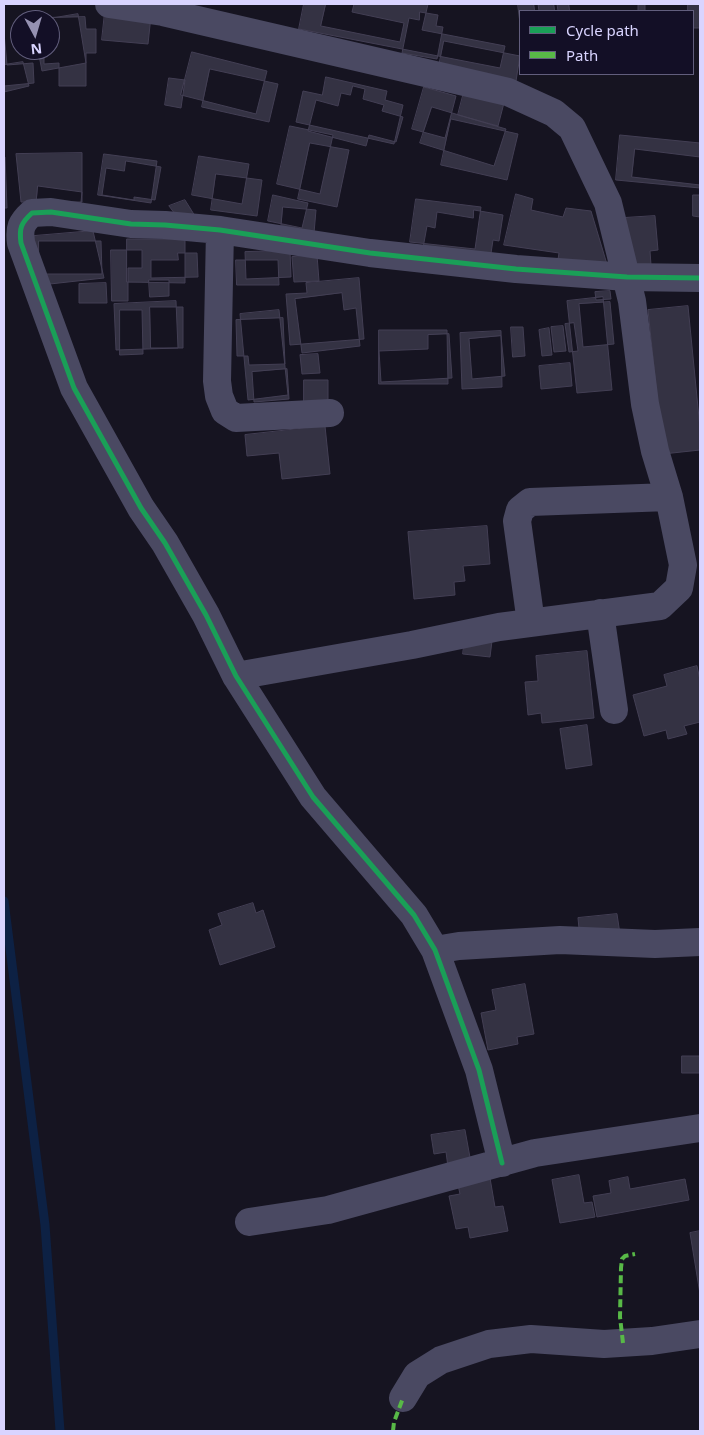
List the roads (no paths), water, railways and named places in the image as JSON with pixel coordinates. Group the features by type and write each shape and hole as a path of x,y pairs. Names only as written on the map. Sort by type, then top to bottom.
{"street":[{"path":"109,4 163,12 508,92 554,113 572,128 608,203 632,301 645,404 655,451 669,497 683,565 679,588 660,606 499,627 236,676"},
{"path":"502,1163 479,1070 435,950 414,916 313,797 236,676 206,616 165,543 141,508 74,388 21,243 20,232 23,221 32,212 50,212 131,224 220,230 370,253 516,269 626,277 700,278"},
{"path":"220,230 217,381 225,411 236,418 330,413"},
{"path":"531,623 518,522 520,510 530,502 669,497"},
{"path":"600,614 614,710"},
{"path":"435,950 459,946 560,940 655,944 700,942"},
{"path":"249,1222 328,1210 535,1153 700,1128"},
{"path":"403,1398 417,1375 440,1360 489,1344 531,1339 604,1344 652,1341 700,1334"}],"waterway":[{"path":"4,901 45,1225 60,1431"}]}
